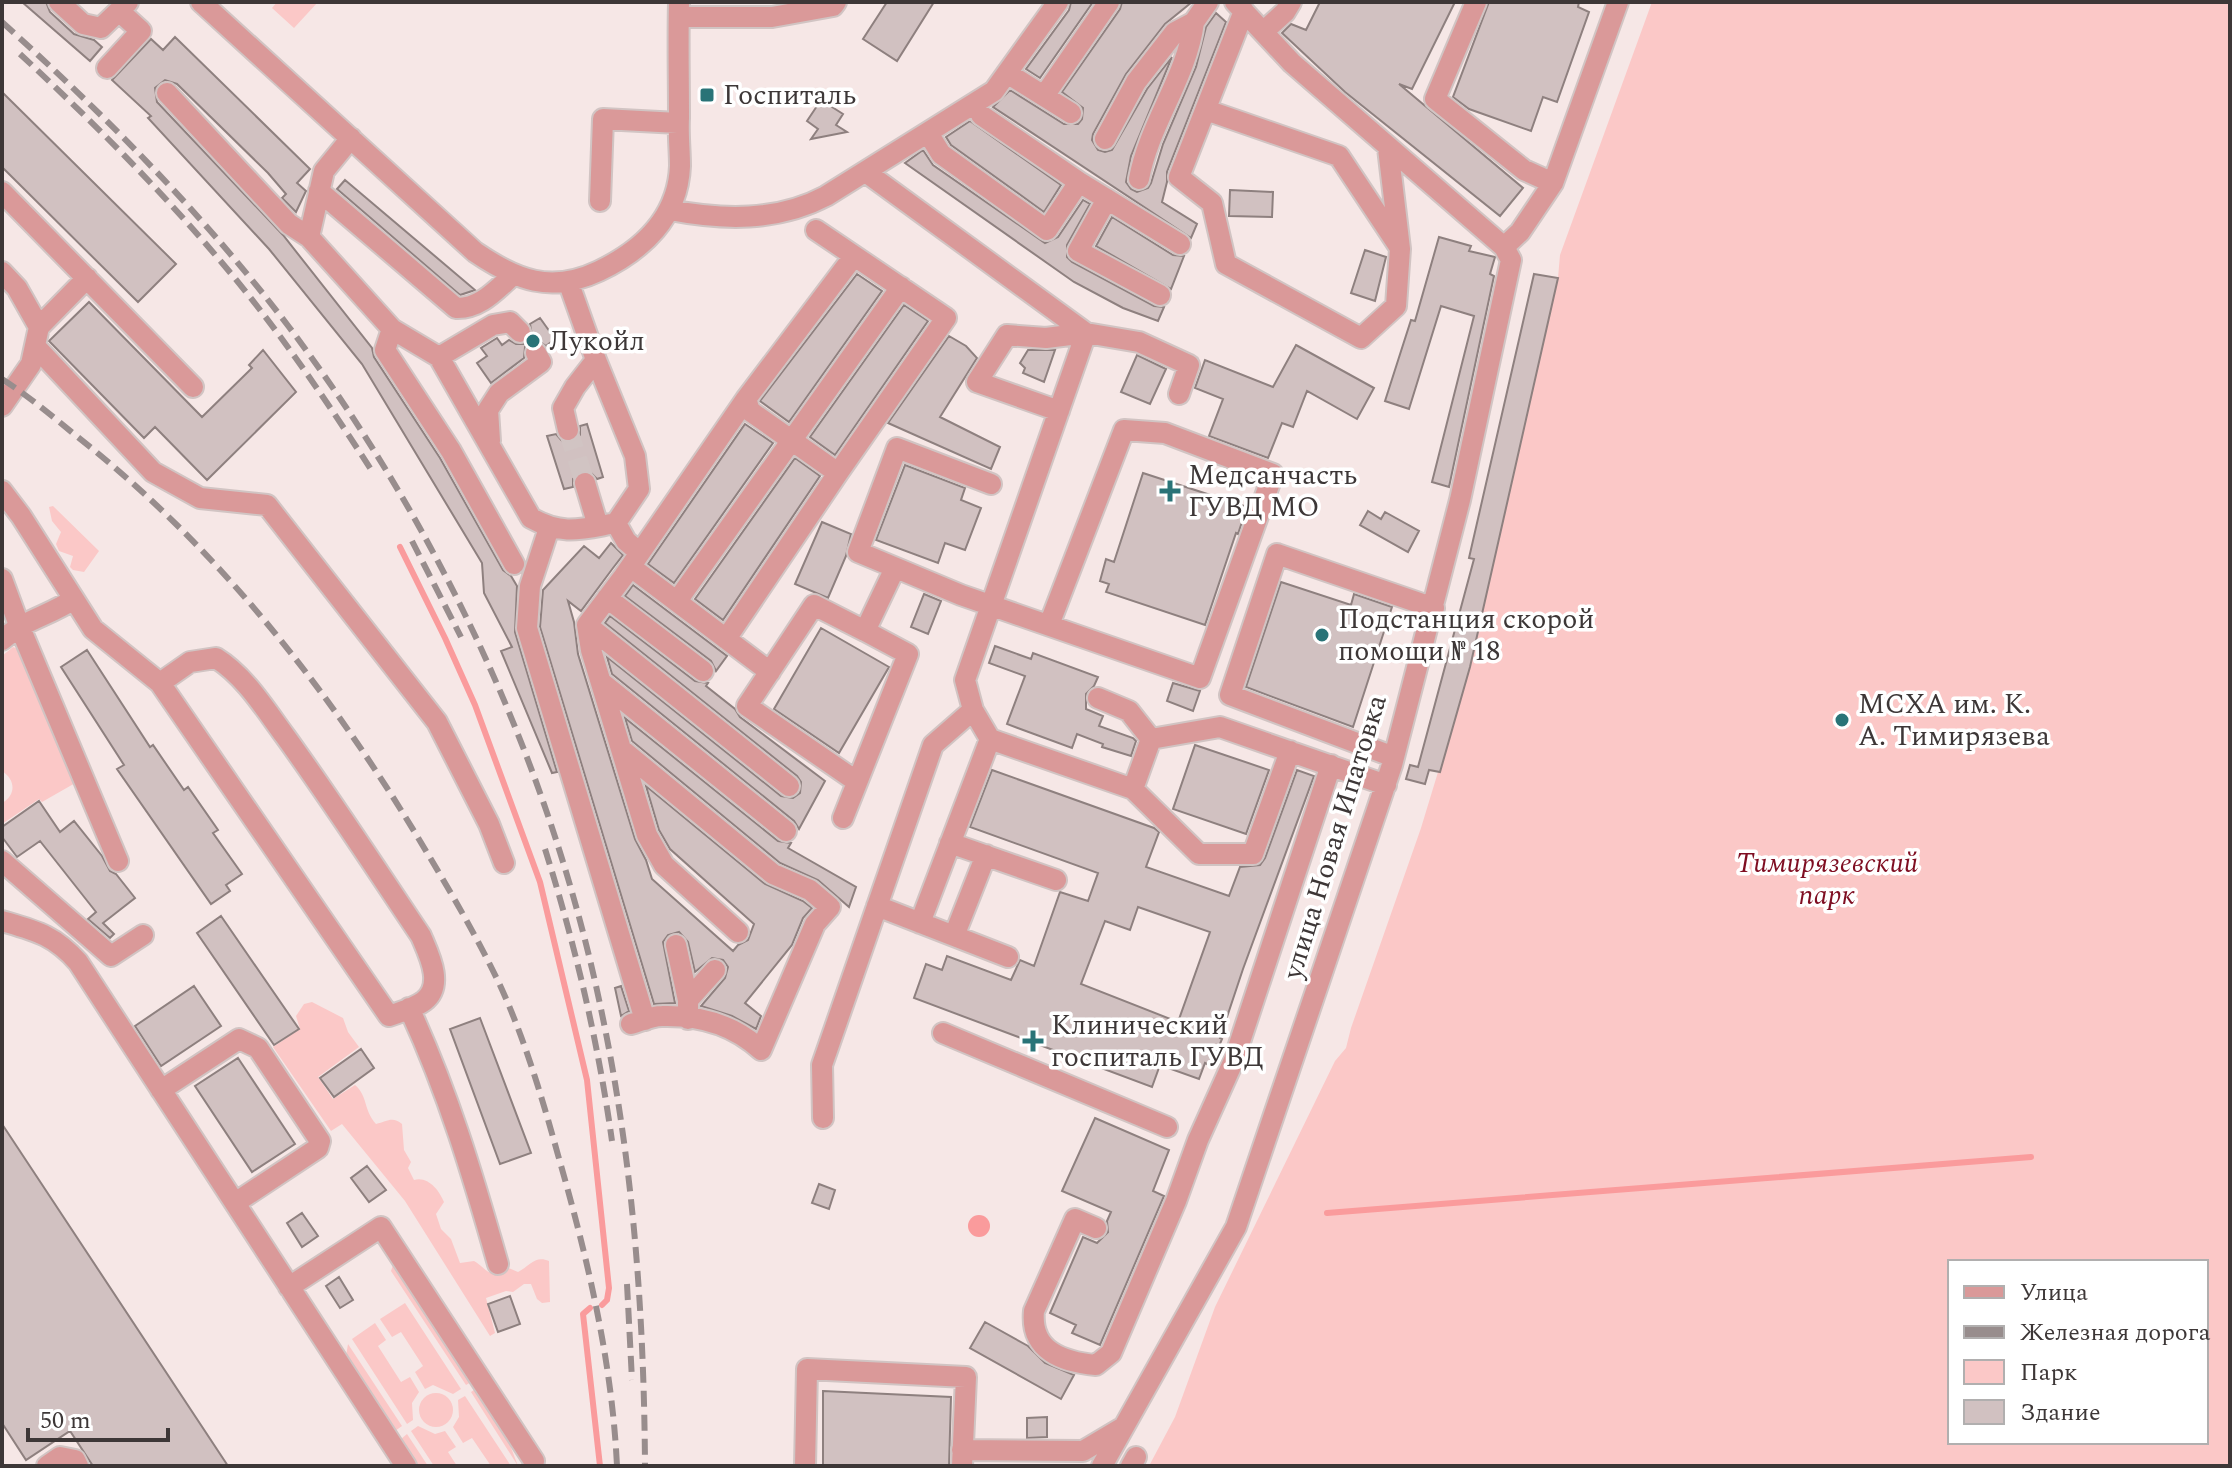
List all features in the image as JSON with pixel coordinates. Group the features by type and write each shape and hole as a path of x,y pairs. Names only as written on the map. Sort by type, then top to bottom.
{"street":[{"path":"59,2 83,24 101,28 124,6 141,31 107,68"},
{"path":"201,2 475,252 513,275 545,283 593,274 619,261 660,226 670,210 680,168 679,10 772,17 833,6 836,2"},
{"path":"670,210 706,217 751,217 810,205 867,173 994,91 1058,2"},
{"path":"1044,96 1109,2"},
{"path":"1139,179 1144,152 1191,42 1194,22 1208,2"},
{"path":"1263,32 1285,12 1291,2"},
{"path":"1476,2 1435,99 1524,170 1553,183"},
{"path":"1388,148 1400,249 1396,306 1361,338 1226,264 1212,203 1179,177 1206,110 1239,7 1292,63 1504,247 1520,232 1553,183 1618,2"},
{"path":"1105,139 1136,82 1175,32 1194,22"},
{"path":"1007,73 1071,113"},
{"path":"167,93 289,224 309,237 392,329 439,357 531,518 549,528 576,531 607,525 639,489 635,456 568,281"},
{"path":"1206,110 1339,156 1400,249"},
{"path":"981,115 1079,182 1180,244"},
{"path":"600,201 603,119 678,123"},
{"path":"928,133 941,154 1047,230 1079,182"},
{"path":"309,237 324,171 351,138"},
{"path":"867,173 1086,333"},
{"path":"319,191 456,308 469,308 486,299 513,275"},
{"path":"2,192 193,387"},
{"path":"1107,199 1078,251 1160,295"},
{"path":"726,639 946,318 816,230"},
{"name":"улица Новая Ипатовка","path":"1119,1463 1121,1428 1236,1227 1386,785 1460,500 1511,260 1504,247"},
{"path":"587,625 636,560 746,399 854,256"},
{"path":"2,272 17,288 38,337 153,472 200,498 267,505 437,722 489,824 504,863"},
{"path":"2,406 27,372 38,337 87,278"},
{"path":"677,601 901,287"},
{"path":"439,357 493,325 510,322 520,332"},
{"path":"392,329 385,350 451,451 514,564"},
{"path":"1086,333 965,680 973,710 990,739 1133,789 1199,854 1253,854 1290,751"},
{"path":"1059,411 977,382 1007,335 1046,338 1086,333 1139,342 1189,365 1179,394"},
{"path":"491,445 488,410 499,393 541,362 536,353"},
{"path":"568,430 563,408 596,360"},
{"path":"746,399 750,411 838,473"},
{"path":"991,484 897,448 858,552 992,605 1200,678 1273,474 1165,433 1124,430 1049,625"},
{"path":"585,483 607,525 626,541 636,560 677,601 770,672"},
{"path":"2,491 93,629 160,683 389,1016 424,1001 429,996 434,978 432,962 421,936 305,763 251,690 229,666 216,658 190,662 160,683"},
{"path":"501,541 531,518"},
{"path":"549,528 530,586 527,628 638,1022 688,1009 745,1035 761,1050 815,924 830,907 810,890 773,874 621,749"},
{"path":"1394,757 1230,695 1277,554 1434,608"},
{"path":"865,631 895,568"},
{"path":"2,579 118,861"},
{"path":"607,598 703,671"},
{"path":"2,640 19,625 56,611 74,599"},
{"path":"843,818 908,654 814,605 747,706 856,781"},
{"path":"587,625 647,835 664,865 738,932"},
{"path":"587,625 789,786"},
{"path":"601,682 786,831"},
{"path":"1098,698 1129,711 1151,739"},
{"path":"823,1118 822,1065 933,745 973,710"},
{"path":"1151,739 1220,727 1386,785"},
{"path":"920,923 990,739"},
{"path":"1133,789 1151,739"},
{"path":"1096,1228 1075,1219 1034,1311 1033,1327 1044,1348 1071,1363 1096,1365 1111,1353 1234,1060 1331,765"},
{"path":"950,843 1056,880"},
{"path":"954,936 986,855"},
{"path":"2,861 111,956 143,935"},
{"path":"877,906 1008,957"},
{"path":"2,921 44,933 78,962 406,1466"},
{"path":"676,945 688,1009"},
{"path":"688,1009 715,970"},
{"path":"409,1008 458,1126 498,1264"},
{"path":"943,1033 1198,1140"},
{"path":"161,1090 239,1039 258,1048 320,1141 318,1148 235,1203"},
{"path":"289,1287 381,1227 534,1461 533,1466"},
{"path":"805,1466 807,1369 966,1377 962,1458 1083,1451 1121,1428"},
{"path":"47,1466 60,1457 75,1460 78,1466"}],"green space":[{"path":"277,2 318,2 294,28 272,8"},
{"name":"Тимирязевский парк","path":"1652,2 2230,2 2230,1466 1149,1466 1175,1417 1215,1307 1335,1061 1346,1048 1421,828 1470,667 1558,278 1560,255"},
{"path":"53,506 99,551 84,572 73,570 70,567 73,556 59,551 56,544 61,532 52,521 49,507"},
{"path":"13,647 20,650 77,782 42,802 39,799 2,824 2,803 12,792 12,783 2,771 2,656"},
{"path":"312,1002 343,1018 359,1047 318,1077 333,1099 355,1085 376,1124 393,1120 402,1124 404,1150 411,1162 408,1168 414,1180 428,1182 442,1197 444,1202 436,1214 441,1229 451,1239 460,1263 474,1261 488,1272 495,1273 506,1267 518,1272 536,1260 549,1261 550,1302 542,1303 537,1299 531,1284 486,1298 495,1333 490,1336 405,1201 342,1124 331,1131 273,1047 300,1029 296,1016 304,1004"},
{"path":"409,1251 442,1302 430,1312 473,1381 466,1385 391,1271 394,1262"},
{"path":"405,1303 461,1389 453,1394 433,1385 425,1389 415,1372 423,1366 401,1332 392,1337 380,1319"},
{"path":"375,1323 386,1340 378,1346 401,1382 410,1377 419,1392 412,1403 413,1420 407,1424 352,1339"},
{"path":"348,1344 402,1426 395,1431 346,1356"},
{"path":"477,1388 505,1432 518,1466 471,1392"},
{"path":"436,1393 448,1398 453,1410 448,1422 436,1427 424,1422 419,1410 424,1398"},
{"path":"465,1396 511,1466 491,1466 472,1438 463,1443 453,1427 459,1417 458,1400"},
{"path":"418,1426 435,1434 445,1431 456,1447 448,1452 457,1466 434,1466 411,1431"},
{"path":"407,1434 428,1466 418,1466 401,1439"}],"shaded area":[{"path":"979,1215 987,1218 990,1226 987,1234 979,1237 971,1234 968,1226 971,1218"}],"building":[{"path":"22,2 46,2 50,12 74,34 94,40 102,47 90,61"},
{"path":"887,2 934,2 897,61 863,39"},
{"path":"1071,2 1093,2 1040,78 1026,69 1069,10"},
{"path":"1122,2 1192,2 1165,24 1126,74 1093,134 1092,140 1098,150 1112,150 1147,89 1172,57 1131,156 1126,182 1137,192 1148,188 1151,183 1163,144 1196,67 1206,27 1216,13 1226,22 1167,172 1162,202 1197,224 1191,238 993,107 1010,90 1064,124 1078,124 1083,108 1062,92"},
{"path":"1320,2 1455,2 1412,89 1399,84 1523,188 1500,216 1345,92 1282,33 1291,24 1306,30"},
{"path":"1489,2 1579,2 1578,7 1589,12 1557,102 1543,97 1531,131 1469,109 1453,97"},
{"path":"175,37 310,169 297,183 306,191 296,212 282,198 286,194 268,173 177,84 165,80 155,88 157,102 283,235 372,348 374,357 440,458 503,570 517,586 515,632 557,772 552,773 501,651 512,647 484,593 482,563 362,364 269,249 148,118 151,116 112,80 151,39 163,50"},
{"path":"2,92 176,264 138,302 2,167"},
{"path":"821,100 843,114 836,125 847,132 811,139 818,129 807,121"},
{"path":"970,121 1061,185 1044,212 951,145 946,137"},
{"path":"923,150 933,165 1045,243 1058,237 1083,200 1090,204 1067,245 1067,257 1154,306 1164,307 1158,321 1123,308 1074,282 905,163"},
{"path":"345,180 475,290 460,295 337,189"},
{"path":"1230,190 1273,192 1272,217 1229,216"},
{"path":"1112,217 1173,255 1184,256 1171,289 1096,246"},
{"path":"1439,237 1471,246 1469,251 1495,257 1490,274 1494,276 1449,487 1432,482 1474,316 1441,306 1409,409 1385,401 1411,320 1415,321"},
{"path":"1365,250 1386,257 1375,301 1351,293"},
{"path":"857,274 882,291 789,422 760,401"},
{"path":"1534,274 1558,278 1470,667 1440,772 1429,770 1425,784 1406,779 1410,765 1418,767 1474,559 1469,558"},
{"path":"89,302 202,417 252,368 249,365 263,350 296,392 207,480 155,427 144,438 49,341"},
{"path":"904,305 928,321 835,455 810,437"},
{"path":"540,318 555,339 546,346 537,340 529,342 524,358 491,383 477,363 487,356 481,348 497,338 502,345 509,340 524,344 532,336 530,324"},
{"path":"949,336 966,346 977,358 940,417 1000,447 991,469 888,423"},
{"path":"1296,345 1374,388 1357,419 1307,391 1293,427 1282,423 1268,458 1209,436 1223,399 1195,388 1205,360 1273,387"},
{"path":"1028,350 1055,350 1044,382 1023,373 1025,368 1020,363"},
{"path":"1137,355 1166,369 1150,404 1121,392"},
{"path":"587,424 603,477 597,479 589,471 581,471 573,479 573,487 564,489 547,436 556,434 563,442 572,442 580,435 580,426"},
{"path":"745,424 773,443 674,583 648,564"},
{"path":"795,458 820,476 723,620 695,599"},
{"path":"905,465 965,488 961,500 981,508 965,550 945,543 938,563 876,540"},
{"path":"1143,473 1247,507 1205,625 1106,592 1109,584 1100,581 1106,559 1114,562"},
{"path":"1368,511 1381,519 1385,512 1419,531 1408,552 1360,525"},
{"path":"822,522 851,534 846,556 828,598 795,584"},
{"path":"611,543 623,555 581,611 568,601 578,654 635,839 652,879 733,951 748,940 754,924 670,849 659,830 646,786 765,884 812,908 803,918 792,945 745,1003 761,1016 756,1029 732,1016 701,1006 725,978 728,967 723,960 712,958 695,972 688,942 679,932 668,935 663,942 675,1003 654,1004 540,627 543,590 584,546 599,558"},
{"name":"Подстанция скорой помощи № 18","path":"1281,582 1351,605 1354,594 1392,607 1353,727 1246,687"},
{"path":"633,585 727,656 716,671 711,661 625,596"},
{"path":"924,594 941,601 928,634 911,627"},
{"path":"610,616 695,681 708,683 706,686 735,709 740,717 825,781 799,829 794,821 612,674 607,657 781,796 793,798 800,793 801,782 797,776 605,623"},
{"path":"821,628 889,667 839,753 774,709"},
{"path":"995,646 1031,659 1033,653 1098,677 1086,694 1086,709 1103,716 1099,726 1136,741 1131,756 1102,747 1103,744 1077,734 1072,748 1007,724 1025,676 989,663"},
{"path":"87,650 150,747 153,745 184,790 188,787 218,830 213,833 242,874 226,885 230,891 211,904 117,769 124,765 61,667"},
{"path":"1173,683 1200,691 1193,711 1167,701"},
{"path":"625,718 778,841 791,843 788,848 856,887 849,907 818,880 780,863 632,741"},
{"path":"1195,745 1269,770 1246,834 1173,809"},
{"path":"992,770 1154,828 1159,832 1146,867 1229,896 1240,867 1260,865 1265,858 1297,770 1314,776 1211,1066 1205,1063 1199,1079 1160,1065 1152,1087 914,998 926,964 942,970 947,956 1011,980 1020,960 1034,966 1060,892 1088,901 1098,873 970,827","holes":["1138,907 1210,932 1178,1022 1081,984 1105,921 1130,930"]},
{"path":"39,801 60,832 74,821 110,871 135,898 103,923 114,934 110,938 88,919 96,912 40,841 17,857 2,837 2,827"},
{"path":"221,916 299,1029 274,1045 197,933"},
{"path":"194,986 221,1026 161,1066 135,1026"},
{"path":"621,986 629,1011 621,1016 615,988"},
{"path":"480,1018 531,1153 500,1164 450,1029"},
{"path":"361,1049 374,1068 334,1097 320,1078"},
{"path":"238,1058 295,1144 252,1172 195,1086"},
{"path":"1095,1118 1169,1150 1153,1191 1164,1196 1100,1345 1072,1333 1076,1325 1050,1313 1083,1237 1097,1243 1108,1232 1107,1221 1111,1212 1062,1191"},
{"path":"2,1124 228,1466 93,1466 70,1431 26,1460 2,1423"},
{"path":"367,1166 386,1190 369,1202 351,1178"},
{"path":"819,1184 835,1190 829,1209 812,1203"},
{"path":"302,1213 318,1236 302,1247 287,1223"},
{"path":"339,1277 353,1300 340,1308 326,1286"},
{"path":"510,1296 520,1324 498,1332 488,1304"},
{"path":"985,1322 1028,1346 1045,1363 1074,1375 1061,1399 970,1348"},
{"path":"823,1391 951,1397 949,1466 823,1466"},
{"path":"1047,1417 1047,1437 1027,1438 1027,1418"}],"waterway":[{"path":"400,547 475,705 540,882 587,1080 609,1288 607,1300 602,1305"},
{"path":"1327,1213 2031,1157"},
{"path":"590,1308 583,1314 600,1466"}],"tunnel":[{"path":"568,430 585,483"}],"railway":[{"path":"2,22 153,168 223,245 289,327 394,483 482,651 552,827 579,918 601,1009 621,1122 635,1236 645,1466"},
{"path":"20,54 124,156 223,264 301,365 372,471"},
{"path":"2,379 48,412 125,477 174,522 264,619 382,780 460,909 490,964 517,1024 552,1133 579,1231 604,1348 617,1466"},
{"path":"412,541 461,637"},
{"path":"545,849 584,993 612,1141"},
{"path":"627,1284 632,1380"}],"place":[{"name":"Госпиталь","path":"707,95"},
{"name":"Лукойл","path":"533,341"},
{"name":"Медсанчасть ГУВД МО","path":"1170,491"},
{"name":"Подстанция скорой помощи № 18","path":"1322,635"},
{"name":"МСХА им. К. А. Тимирязева","path":"1842,720"},
{"name":"Клинический госпиталь ГУВД","path":"1033,1041"}]}
